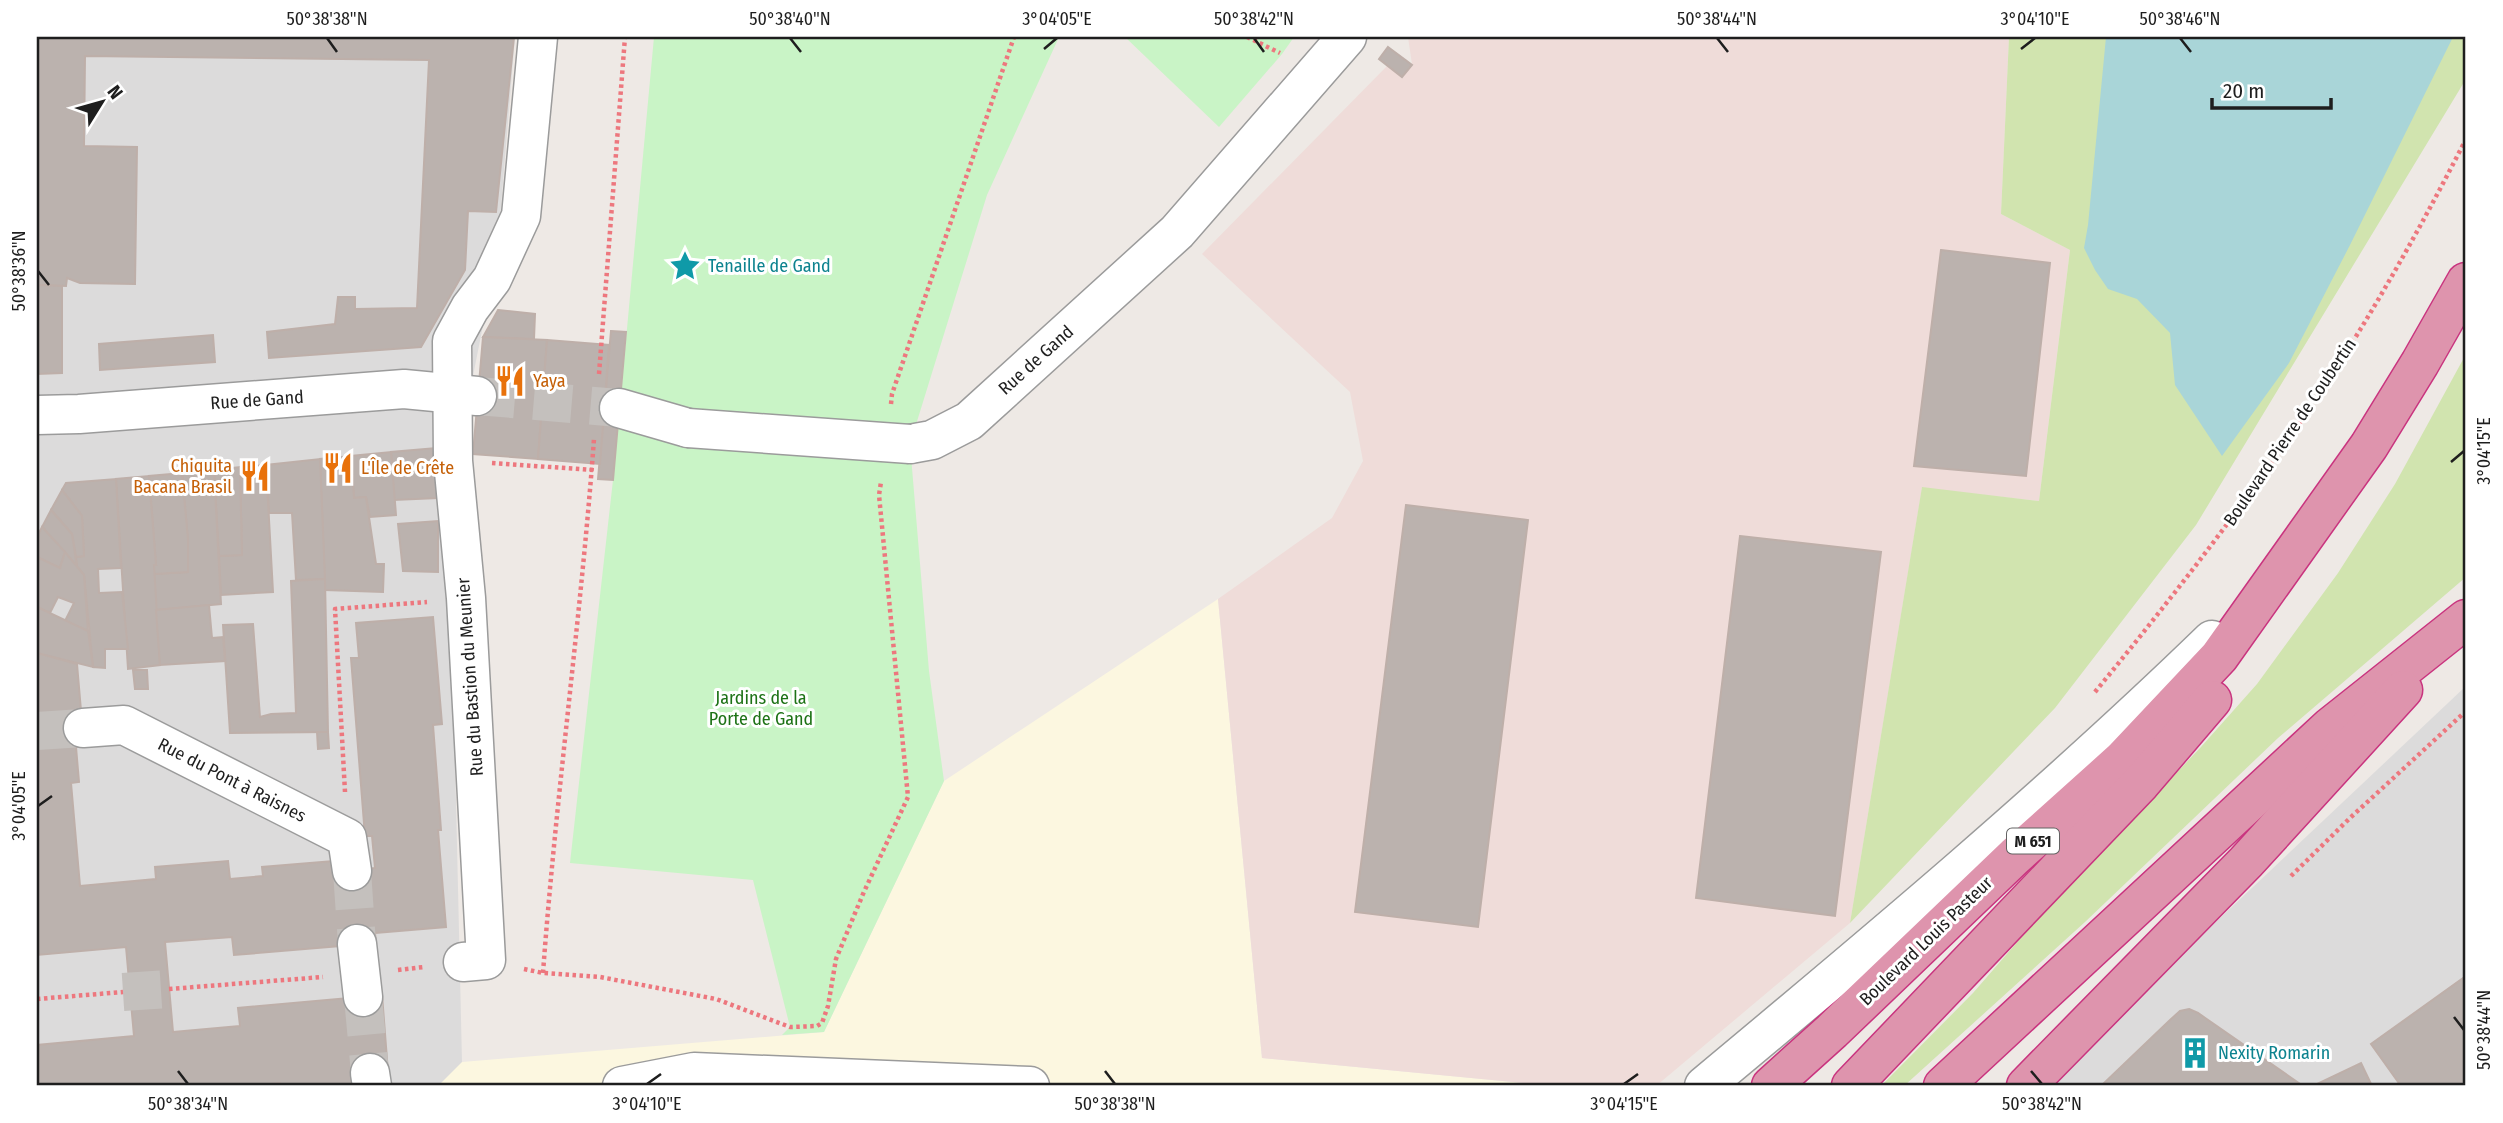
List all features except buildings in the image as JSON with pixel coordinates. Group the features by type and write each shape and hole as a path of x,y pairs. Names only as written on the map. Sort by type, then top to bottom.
{"highway":[{"name":"M 651","path":"2276,578 2369,446 2466,282"},
{"name":"Boulevard Louis Pasteur","path":"1771,1086 1842,1023 2015,856 2131,751 2219,657 2276,578"},
{"path":"1851,1086 2109,818 2197,719 2216,695 2243,650 2276,578"},
{"path":"1943,1086 2330,727 2464,621"},
{"path":"2026,1086 2246,862 2464,621"}],"street":[{"name":"Rue du Bastion du Meunier","path":"475,961 466,598 453,461 466,395 452,341 470,308 492,279 521,216 538,37"},
{"name":"Rue de Gand","path":"619,408 688,428 909,444 932,440 969,421 1177,232 1347,37"},
{"name":"Rue de Gand","path":"37,415 404,389 466,395"},
{"path":"1704,1086 1887,933 2126,723 2276,578"},
{"name":"Rue du Pont à Raisnes","path":"82,728 124,725 350,854"},
{"path":"622,1086 694,1072 1030,1086"}],"path":[{"path":"601,344 625,37"},
{"name":"Boulevard Pierre de Coubertin","path":"2092,696 2197,565 2303,418 2382,293 2466,139"},
{"path":"484,463 593,467 543,973"},
{"path":"350,854 335,610 466,598"},
{"path":"475,961 543,973 600,977 716,999 790,1027 817,1026 825,1017 836,959 863,894"},
{"path":"169,989 360,972"},
{"path":"37,999 123,992"}],"shaded area":[{"path":"37,37 515,37 497,255 449,497 462,1062 471,1086 37,1086"},
{"path":"1408,37 2009,37 2001,214 2070,250 2039,501 1922,488 1850,923 1656,1086 1554,1086 1262,1058 1218,599 1332,518 1363,461 1350,392 1202,254 1387,66 1403,77 1412,64"},
{"path":"1218,599 1262,1058 1554,1086 438,1086 462,1062 824,1032 944,781"},
{"path":"2466,686 2466,1086 2042,1086"}],"green space":[{"name":"Jardins de la Porte de Gand","path":"654,37 1059,37 987,195 910,444 929,671 944,781 824,1032 782,1035 790,1027 753,880 570,863 613,480"},
{"path":"1125,37 1294,37 1219,127"},
{"path":"2009,37 2466,37 2466,79 2196,525 2055,708 1850,923 1922,487 2039,501 2070,250 2001,214"},
{"path":"2466,354 2466,577 2278,738 2085,922 1904,1086 1881,1086 1973,993 2033,924 2257,684 2338,573 2395,484"}],"water":[{"path":"2106,37 2453,37 2289,363 2222,456 2175,385 2170,333 2137,299 2108,289 2084,248"}],"tunnel":[{"path":"477,396 619,408"},
{"path":"37,731 83,728"},
{"path":"352,871 357,944"},
{"path":"123,992 169,989"},
{"path":"363,997 370,1073"}],"place":[{"name":"Tenaille de Gand","path":"685,266"},
{"name":"Yaya","path":"510,381"},
{"name":"L'Île de Crête","path":"338,468"},
{"name":"Chiquita Bacana Brasil","path":"255,476"},
{"name":"Nexity Romarin","path":"2195,1053"}]}
